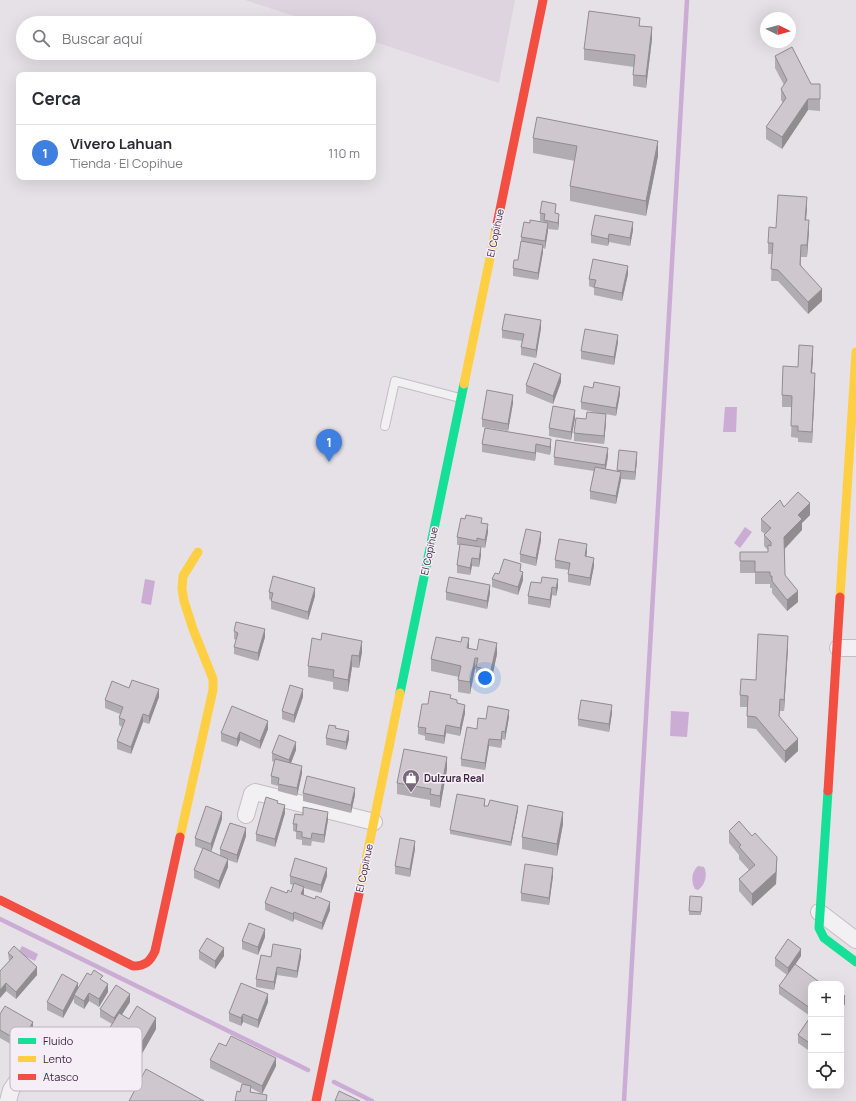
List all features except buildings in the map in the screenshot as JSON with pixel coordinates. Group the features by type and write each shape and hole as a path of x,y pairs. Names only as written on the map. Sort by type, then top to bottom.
{"street":[{"name":"El Copihue","path":"316,1101 543,0"},
{"path":"856,352 819,928 824,938 856,962"},
{"path":"0,900 133,966 141,966 151,961 155,951 212,690 213,679 185,607 182,590 182,578 198,552"},
{"path":"838,648 856,648"},
{"path":"246,815 252,794 255,792 374,822"},
{"path":"820,912 856,940"},
{"path":"8,1101 11,1091"}],"lane":[{"path":"385,426 395,381 461,398"}],"shaded area":[{"path":"245,0 515,0 499,83 376,42 376,16 294,16"},
{"path":"725,407 737,407 736,432 723,432"},
{"path":"745,527 752,532 740,548 734,543"},
{"path":"145,579 155,581 151,605 141,603"},
{"path":"671,711 689,712 687,737 670,736"},
{"path":"698,866 704,867 706,876 704,883 698,890 695,889 692,880 694,871"},
{"path":"22,946 38,954 35,961 18,953"}],"waterway":[{"path":"624,1101 687,0"},
{"path":"0,919 308,1070"},
{"path":"334,1082 372,1101"}],"traffic: fast":[{"path":"400,693 464,384"},
{"path":"828,791 819,928 824,938 856,962"}],"traffic: slow":[{"path":"464,384 496,229"},
{"path":"840,597 856,352"},
{"path":"180,837 213,690 213,679 193,629 184,601 182,589 183,576 198,552"},
{"path":"360,889 400,693"}],"traffic: jam":[{"path":"496,229 543,0"},
{"path":"828,791 840,597"},
{"path":"0,900 133,966 147,963 155,951 180,837"},
{"path":"316,1101 360,889"}],"place":[{"name":"Vivero Lahuan","path":"329,462"},
{"name":"Dulzura Real","path":"411,793"}]}
